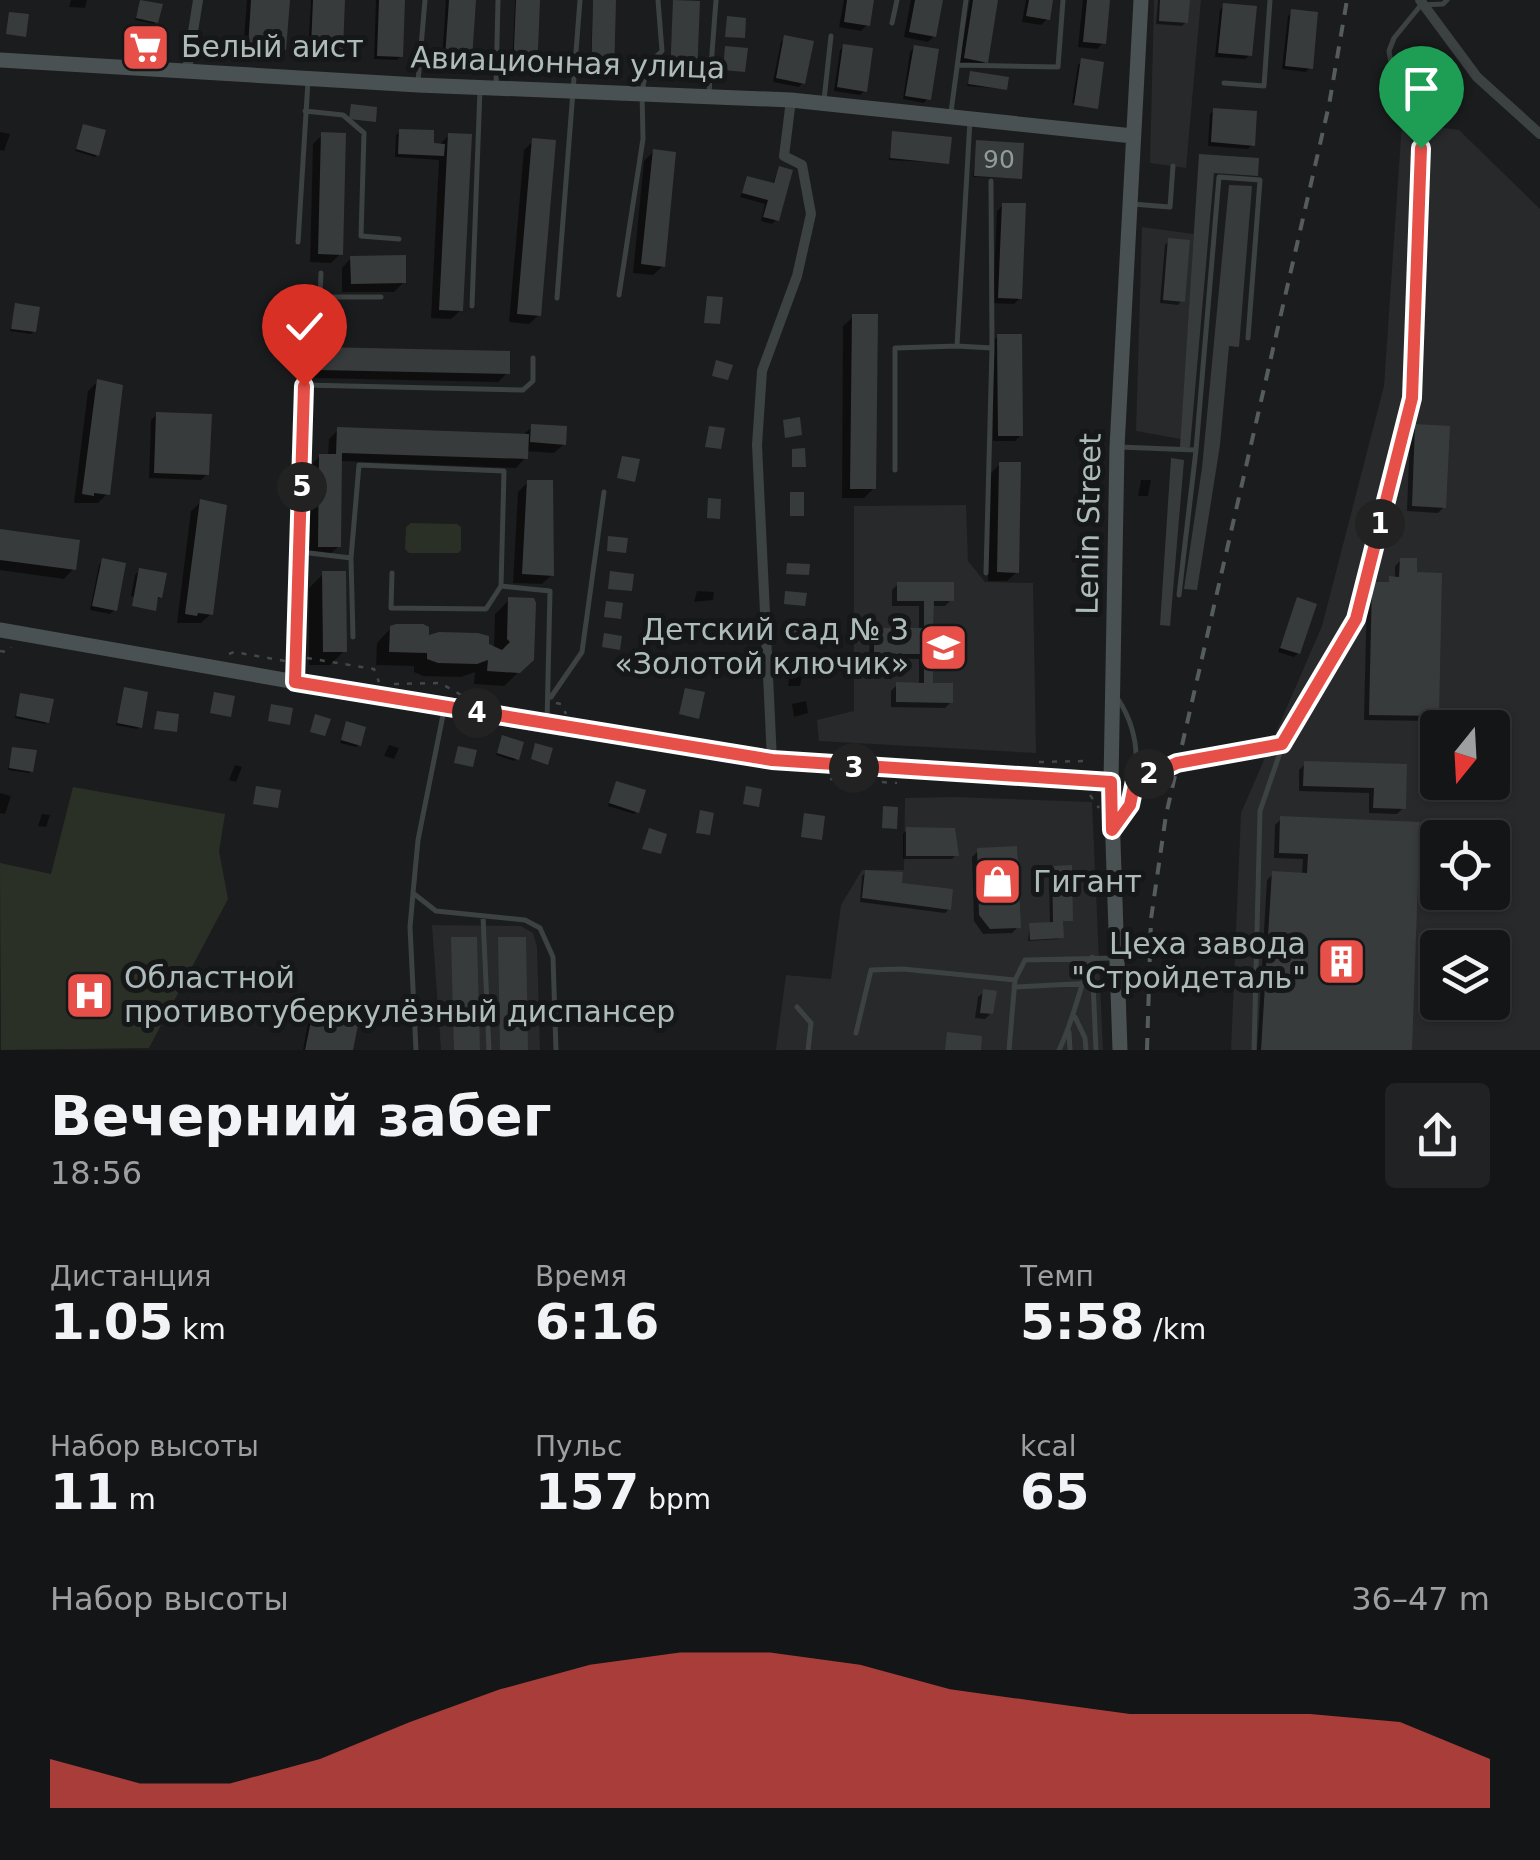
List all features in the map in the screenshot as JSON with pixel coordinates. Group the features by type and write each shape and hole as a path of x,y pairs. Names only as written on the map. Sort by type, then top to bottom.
{"street":[{"path":"188,70 198,0"},
{"name":"Lenin Street","path":"1120,1050 1112,830 1112,691 1117,447 1141,0"},
{"path":"1420,3 1477,77 1540,134"},
{"name":"Авиационная улица","path":"0,60 418,85 791,100 1133,136"},
{"path":"772,760 757,445 762,371 798,276 811,214 802,165 784,156 791,100"},
{"path":"0,631 546,726 772,760 1111,782"}],"lane":[{"path":"418,85 425,0"},
{"path":"472,306 498,0"},
{"path":"557,298 580,0"},
{"path":"619,294 643,139 642,92 648,65 662,51 658,0"},
{"path":"709,96 716,0"},
{"path":"892,23 896,0"},
{"path":"950,115 966,0"},
{"path":"958,65 1058,67 1063,0"},
{"path":"1224,82 1264,86 1270,0"},
{"path":"1254,1050 1260,810 1282,744 1356,619 1412,398 1421,148 1392,75 1389,51 1420,3 1443,4 1446,0"},
{"path":"823,103 831,36"},
{"path":"298,242 308,78"},
{"path":"306,111 343,115 364,133 361,236 399,239"},
{"path":"957,346 970,117"},
{"path":"1129,204 1170,207 1173,166"},
{"path":"1179,596 1196,450 1219,176 1260,180 1248,338"},
{"path":"986,573 992,348 991,181"},
{"path":"320,296 321,273"},
{"path":"295,682 309,306 320,296 382,297"},
{"path":"896,470 894,348 992,348"},
{"path":"304,386 523,390 532,381 533,358"},
{"path":"1117,447 1196,450"},
{"path":"353,637 351,558 358,465 504,471 501,586 486,609 391,608 392,573"},
{"path":"549,701 582,652 604,492"},
{"path":"301,552 351,558"},
{"path":"501,586 550,591 546,726"},
{"path":"1112,691 1129,716 1137,748 1130,805 1112,830"},
{"path":"416,1050 410,926 418,840 444,707"},
{"path":"413,893 436,910 525,920 540,928 554,958 556,1050"},
{"path":"483,916 488,1050"},
{"path":"1092,957 1096,1050"},
{"path":"1059,1050 1075,1017 1092,957"},
{"path":"1009,1050 1014,983 1025,960 1116,958"},
{"path":"856,1034 871,970 911,970 1014,983 1093,983"},
{"path":"797,1006 811,1022 808,1050"},
{"path":"1075,1017 1086,1050"},
{"path":"1069,1029 1070,1050"},
{"path":"1010,1031 1018,1030"}],"path":[{"path":"549,701 560,704 568,718"},
{"path":"1136,776 1177,763 1282,744"},
{"path":"1028,763 1086,761 1085,780"}],"shaded area":[{"path":"1154,0 1201,0 1186,168 1150,163"},
{"path":"1402,122 1459,130 1540,209 1540,1050 1231,1050 1241,813 1322,626 1384,386"},
{"path":"1142,227 1194,234 1181,439 1136,431"},
{"name":"Детский сад № 3 «Золотой ключик»","path":"966,505 968,561 985,582 1033,583 1036,753 819,741 817,720 854,711 854,506"},
{"path":"411,523 457,524 461,527 461,550 409,553 405,549 406,527"},
{"path":"73,787 225,814 219,851 228,899 149,1048 1,1050 0,863 51,874"},
{"path":"905,798 1092,802 1103,1050 776,1050 786,975 831,979 841,905 862,870 904,870"},
{"path":"432,925 521,926 533,933 537,947 540,1050 441,1050"}],"building":[{"path":"140,0 163,4 158,23 136,18"},
{"path":"251,0 290,0 286,50 248,48"},
{"path":"313,0 345,0 343,49 311,47"},
{"path":"379,0 405,0 403,57 377,56"},
{"path":"449,0 476,0 472,59 445,57"},
{"path":"516,0 540,0 537,73 513,72"},
{"path":"593,0 616,0 614,76 591,76"},
{"path":"673,0 700,1 697,75 670,74"},
{"path":"847,0 874,0 870,26 844,22"},
{"path":"915,0 943,0 936,37 909,32"},
{"path":"973,0 998,0 988,63 964,58"},
{"path":"1029,0 1053,0 1050,20 1026,16"},
{"path":"1087,0 1110,0 1106,44 1083,42"},
{"path":"1160,0 1190,0 1188,23 1159,21"},
{"path":"1223,3 1257,6 1252,56 1218,53"},
{"path":"1291,9 1318,12 1313,69 1285,66"},
{"path":"9,12 29,14 26,37 6,34"},
{"path":"727,16 746,18 745,38 725,37"},
{"path":"784,35 814,41 805,84 776,78"},
{"path":"843,44 873,48 867,92 837,87"},
{"path":"914,45 939,49 931,100 905,96"},
{"path":"725,46 748,48 745,72 723,70"},
{"path":"1081,58 1104,62 1098,109 1074,105"},
{"path":"970,71 1009,77 1007,90 968,84"},
{"path":"351,104 377,107 376,122 349,119"},
{"path":"1213,108 1257,111 1255,146 1211,142"},
{"path":"83,124 106,130 99,156 76,149"},
{"path":"399,129 434,130 434,143 445,144 444,156 398,154"},
{"path":"892,131 952,137 949,164 890,158"},
{"path":"321,132 346,133 343,255 318,254"},
{"path":"448,133 472,134 463,311 439,310"},
{"path":"532,138 556,140 541,316 517,314"},
{"path":"976,140 1024,143 1022,179 974,176"},
{"path":"653,149 676,152 665,267 641,264"},
{"path":"1199,154 1259,158 1258,176 1214,173 1190,447 1180,447"},
{"path":"779,166 793,170 779,221 763,217 768,200 742,193 747,176 774,183"},
{"path":"1229,185 1252,186 1239,347 1229,346 1220,445 1197,590 1184,589 1202,468"},
{"path":"1002,203 1026,203 1022,299 998,298"},
{"path":"1168,238 1190,240 1185,302 1163,300"},
{"path":"406,255 406,283 351,284 350,256"},
{"path":"707,296 723,297 720,324 704,323"},
{"path":"278,300 291,300 290,321 277,321"},
{"path":"15,303 40,307 36,332 11,329"},
{"path":"852,314 878,314 876,489 850,489"},
{"path":"997,334 1022,334 1023,436 998,436"},
{"path":"319,347 510,351 510,374 319,370"},
{"path":"716,360 733,365 728,380 712,376"},
{"path":"97,379 123,385 110,495 94,496 82,494"},
{"path":"156,412 212,414 209,475 154,473"},
{"path":"800,417 802,435 785,438 783,420"},
{"path":"531,424 567,426 566,445 530,442"},
{"path":"1415,424 1450,426 1446,508 1412,506"},
{"path":"709,426 725,428 721,449 705,447"},
{"path":"337,427 529,434 528,459 342,453 341,547 318,547 319,454 336,454"},
{"path":"805,448 806,467 792,467 792,449"},
{"path":"622,456 640,459 635,482 617,478"},
{"path":"1171,458 1184,460 1170,626 1160,625"},
{"path":"999,462 1021,462 1019,573 997,572"},
{"path":"527,480 553,480 554,576 522,574"},
{"path":"790,492 804,492 804,516 790,516"},
{"path":"708,498 721,499 720,519 707,518"},
{"path":"200,499 227,505 213,615 197,616 185,614"},
{"path":"0,529 80,540 76,570 0,560"},
{"path":"608,536 628,538 626,553 607,551"},
{"path":"102,558 126,563 117,611 92,606"},
{"path":"1400,558 1417,558 1417,572 1442,573 1439,710 1420,710 1420,716 1369,715 1372,582 1389,582 1389,576 1399,577"},
{"path":"787,563 810,564 809,575 786,574"},
{"path":"139,568 167,573 156,611 132,606"},
{"path":"322,571 346,571 347,652 323,652"},
{"path":"610,571 634,574 632,591 608,589"},
{"path":"897,582 954,582 954,601 934,601 933,628 954,628 954,654 933,654 933,683 953,683 953,703 896,702 896,682 924,683 924,654 874,654 874,628 924,628 924,601 897,601"},
{"path":"785,591 807,593 805,606 784,604"},
{"path":"508,597 534,598 536,603 534,660 520,673 487,671 488,660 477,664 438,663 427,659 427,653 389,652 390,626 396,624 423,624 429,627 429,635 478,633 489,636 489,644 502,650 510,642"},
{"path":"1297,597 1317,604 1300,654 1280,648"},
{"path":"606,601 623,603 621,619 604,617"},
{"path":"794,625 810,627 809,643 793,641"},
{"path":"604,633 622,636 620,650 602,647"},
{"path":"698,652 714,658 708,674 692,668"},
{"path":"124,687 148,692 142,728 117,723"},
{"path":"685,688 705,692 699,719 679,714"},
{"path":"214,692 235,696 231,717 210,713"},
{"path":"20,693 54,699 49,723 16,716"},
{"path":"271,704 293,708 290,725 268,721"},
{"path":"157,711 179,714 177,732 154,729"},
{"path":"315,714 331,719 325,736 310,732"},
{"path":"346,721 366,727 361,746 341,740"},
{"path":"502,735 524,742 519,760 497,753"},
{"path":"535,743 553,748 548,765 531,759"},
{"path":"458,746 477,750 473,767 454,763"},
{"path":"12,747 37,750 33,772 9,768"},
{"path":"1304,761 1407,764 1406,809 1373,808 1374,788 1303,786"},
{"path":"616,781 646,790 639,813 609,803"},
{"path":"256,786 281,790 278,808 253,804"},
{"path":"746,786 762,789 759,807 743,804"},
{"path":"883,806 898,807 897,829 882,828"},
{"path":"700,810 714,813 710,835 696,833"},
{"path":"804,813 825,816 822,840 801,837"},
{"name":"Цеха завода \"Стройдеталь\"","path":"1280,816 1420,822 1412,1050 1261,1050 1272,871 1307,873 1308,854 1279,853"},
{"path":"906,827 955,828 959,856 906,856"},
{"path":"649,828 667,834 661,854 642,849"},
{"name":"Гигант","path":"1017,846 1021,928 990,929 979,915 977,848"},
{"path":"1072,865 1073,921 1063,921 1064,938 1030,940 1029,923 1053,922 1052,866"},
{"path":"865,870 903,872 902,883 953,889 951,910 862,898"},
{"path":"451,937 477,937 480,1050 454,1050"},
{"path":"498,937 526,937 528,1050 500,1050"},
{"path":"983,989 997,991 993,1014 980,1013"},
{"path":"313,1011 359,1020 353,1050 305,1050"},
{"path":"947,1032 982,1036 981,1050 945,1050"}],"railway":[{"path":"1147,1050 1151,919 1166,815 1329,105 1347,0"}],"place":[{"name":"Белый аист","path":"146,47"},
{"name":"Детский сад № 3 «Золотой ключик»","path":"944,647"},
{"name":"Гигант","path":"998,882"},
{"name":"Цеха завода \"Стройдеталь\"","path":"1341,961"},
{"name":"Областной противотуберкулёзный диспансер","path":"89,995"}],"route":[{"path":"304,386 295,682 772,760 1111,782 1112,830 1130,805 1136,776 1177,763 1282,744 1356,619 1412,398 1421,148"}]}
